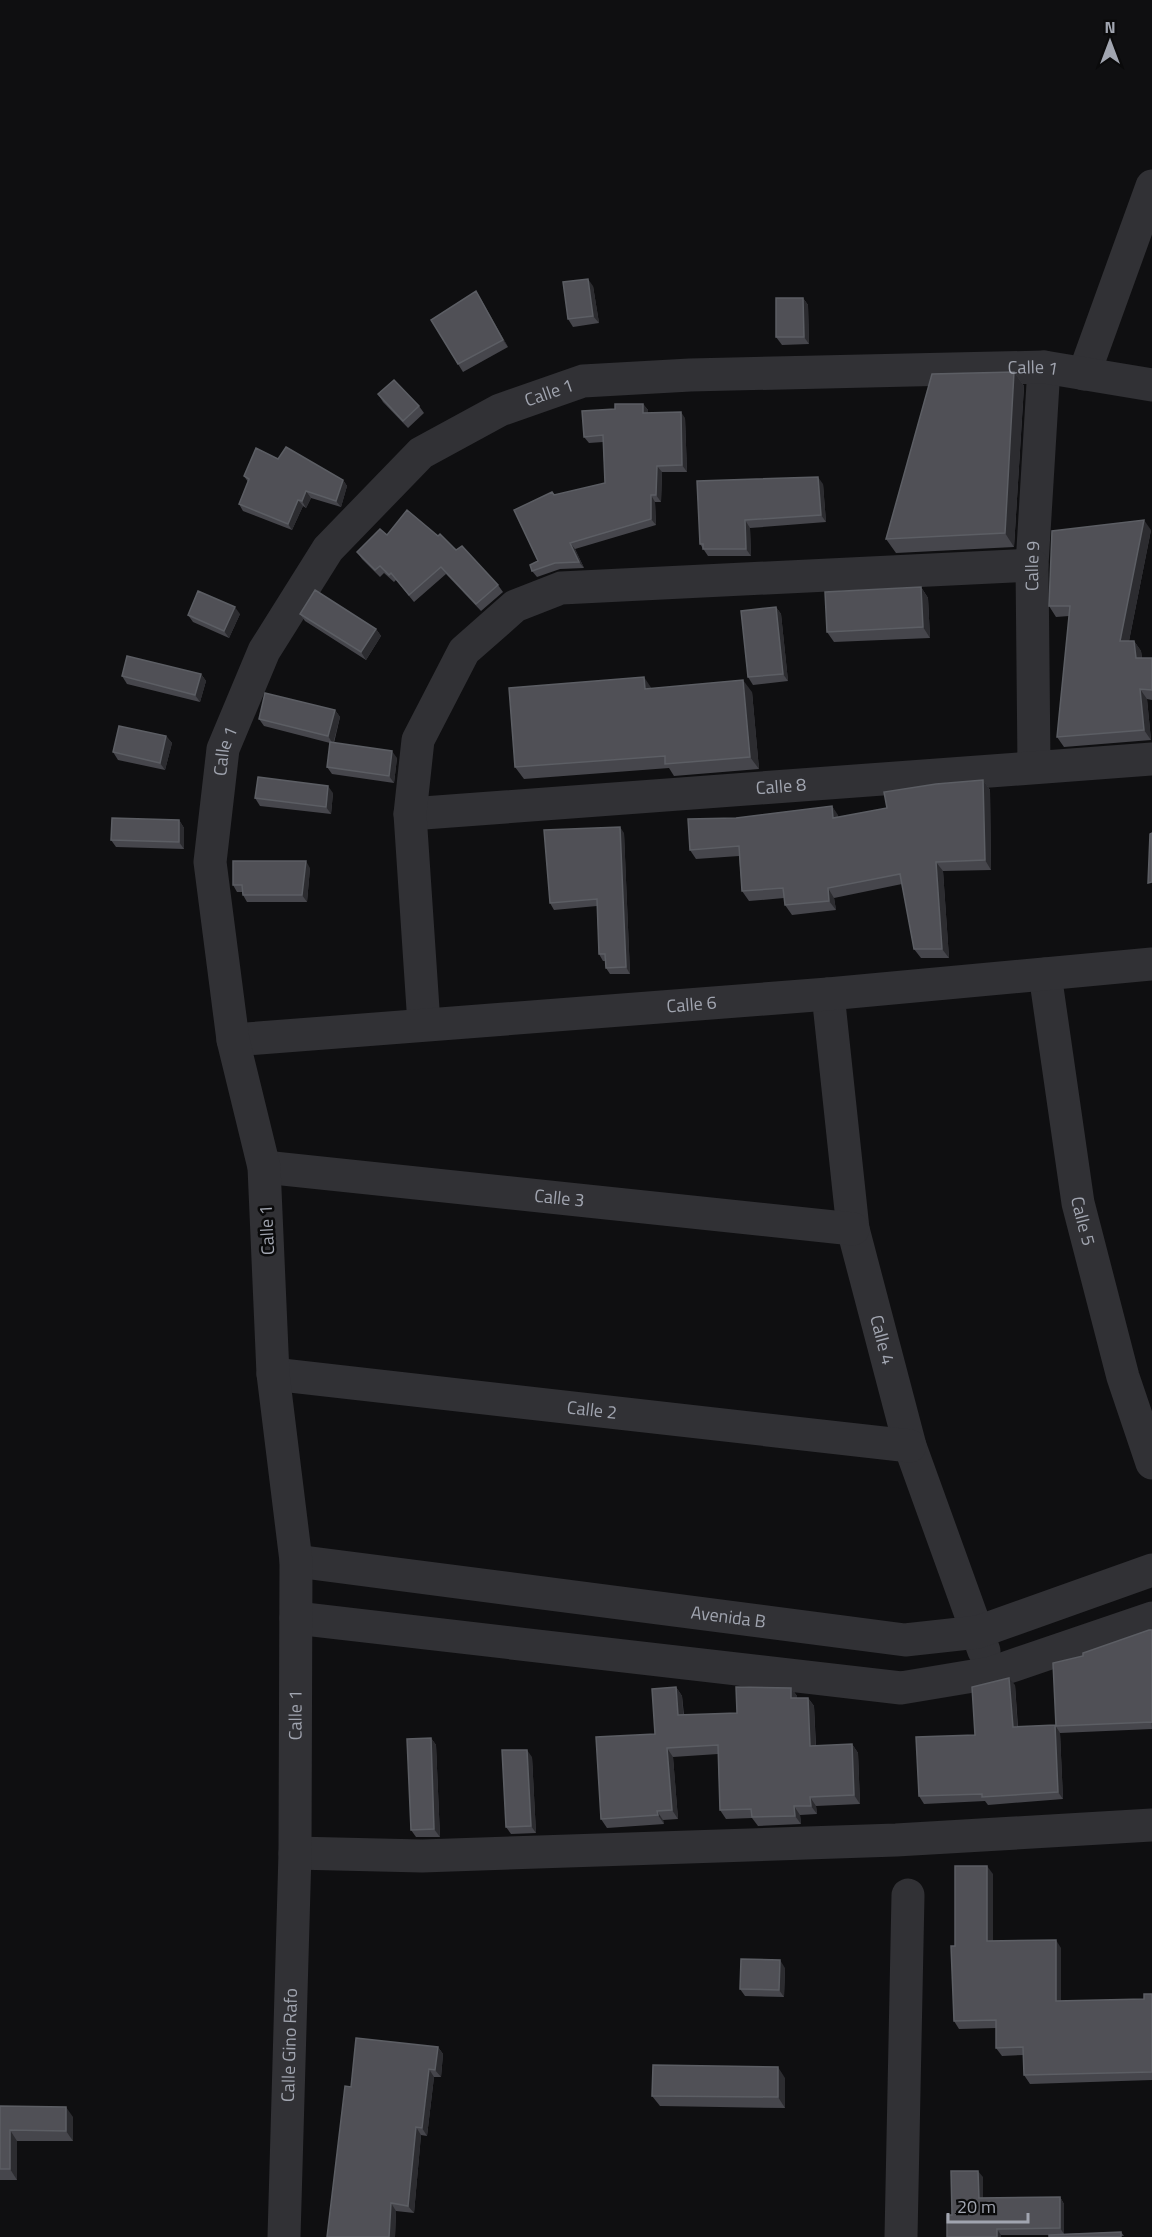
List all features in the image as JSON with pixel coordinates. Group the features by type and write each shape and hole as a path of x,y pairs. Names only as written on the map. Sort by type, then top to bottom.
{"street":[{"path":"1084,374 1152,186"},
{"name":"Calle 1","path":"295,1853 296,1561 273,1374 264,1167 233,1040 210,862 223,749 264,651 328,549 421,453 500,410 583,381 690,375 1044,367 1152,385"},
{"name":"Calle 9","path":"1034,766 1032,565 1044,367"},
{"path":"424,1024 410,814 418,740 464,651 515,606 561,588 1032,565"},
{"name":"Calle 8","path":"410,814 1152,759"},
{"name":"Calle 6","path":"233,1040 828,994 1152,964"},
{"name":"Calle 5","path":"1045,974 1078,1203 1123,1377 1152,1463"},
{"name":"Calle 4","path":"828,994 853,1229 910,1446 991,1673"},
{"name":"Calle 3","path":"264,1167 853,1229"},
{"name":"Calle 2","path":"273,1374 910,1446"},
{"name":"Avenida B","path":"296,1561 905,1640 978,1632 1152,1570"},
{"path":"296,1618 901,1688 991,1673 1152,1618"},
{"path":"295,1853 422,1856 896,1840 1152,1825"},
{"name":"Calle Gino Rafo","path":"284,2237 295,1853"},
{"path":"902,2237 908,1895"}],"building":[{"path":"588,279 593,316 568,319 563,282"},
{"path":"476,291 503,340 458,364 431,320"},
{"path":"776,298 803,298 804,337 776,337"},
{"path":"1014,372 1005,533 886,539 932,374"},
{"path":"394,380 419,406 403,421 378,394"},
{"path":"615,404 643,404 643,413 681,412 682,465 657,466 656,495 651,495 651,519 570,543 579,562 555,563 532,571 530,565 538,561 514,510 552,492 554,495 605,483 603,435 584,437 582,411 615,409"},
{"path":"286,447 343,480 336,501 306,491 302,501 298,500 288,524 239,504 249,479 244,476 256,448 278,459"},
{"path":"818,477 821,515 745,520 746,549 703,549 703,544 700,544 697,481"},
{"path":"407,510 438,536 440,534 456,550 462,546 498,585 476,604 441,567 409,595 391,573 389,575 380,566 375,570 357,552 380,529 387,535"},
{"path":"1144,520 1120,641 1134,641 1136,658 1152,658 1152,690 1140,689 1144,730 1057,737 1070,606 1049,606 1052,531"},
{"path":"921,587 923,627 827,632 825,592"},
{"path":"315,590 376,629 361,652 300,614"},
{"path":"198,591 235,607 224,631 188,615"},
{"path":"776,607 783,674 748,677 741,611"},
{"path":"127,656 201,674 195,695 122,676"},
{"path":"644,677 645,689 743,680 750,757 665,764 665,756 515,767 509,688"},
{"path":"265,693 335,710 328,736 259,719"},
{"path":"119,726 166,736 160,763 113,752"},
{"path":"330,742 392,751 389,776 327,767"},
{"path":"258,777 328,786 326,807 255,798"},
{"path":"983,780 985,860 936,862 942,949 914,949 900,874 828,888 829,901 785,905 783,888 742,891 739,846 690,850 688,819 736,818 832,806 833,818 887,808 884,792"},
{"path":"112,818 179,820 179,842 111,840"},
{"path":"620,827 626,967 606,968 605,954 599,954 597,899 550,903 544,830"},
{"path":"1152,833 1152,882 1148,883 1150,834"},
{"path":"233,861 306,861 302,895 243,895 242,885 233,885"},
{"path":"1152,1630 1152,1722 1056,1726 1053,1663 1083,1656 1083,1653"},
{"path":"1009,1678 1013,1727 1055,1725 1058,1792 982,1797 982,1794 919,1796 916,1737 975,1735 972,1687"},
{"path":"676,1687 678,1715 737,1713 736,1687 791,1688 791,1698 808,1698 810,1746 852,1744 854,1795 810,1797 811,1806 794,1806 795,1816 752,1817 751,1809 720,1810 718,1745 667,1748 672,1810 657,1811 658,1815 601,1819 596,1737 655,1734 652,1689"},
{"path":"431,1738 434,1829 411,1830 407,1739"},
{"path":"502,1750 527,1750 531,1826 506,1827"},
{"path":"955,1866 987,1866 987,1941 1056,1940 1056,2001 1144,1999 1144,1994 1152,1994 1152,2072 1024,2075 1023,2047 996,2048 996,2020 954,2021 951,1946 955,1946"},
{"path":"741,1959 780,1960 779,1990 740,1989"},
{"path":"356,2038 438,2047 435,2070 429,2069 422,2128 416,2127 408,2206 391,2203 389,2237 327,2237 345,2086 351,2087"},
{"path":"653,2065 778,2067 778,2097 652,2096"},
{"path":"0,2106 66,2107 66,2131 10,2130 10,2169 0,2169"},
{"path":"951,2171 978,2171 979,2198 1060,2197 1060,2228 997,2229 997,2237 947,2237 947,2215 952,2215"},
{"path":"1121,2232 1121,2237 1049,2237 1049,2235"}]}
